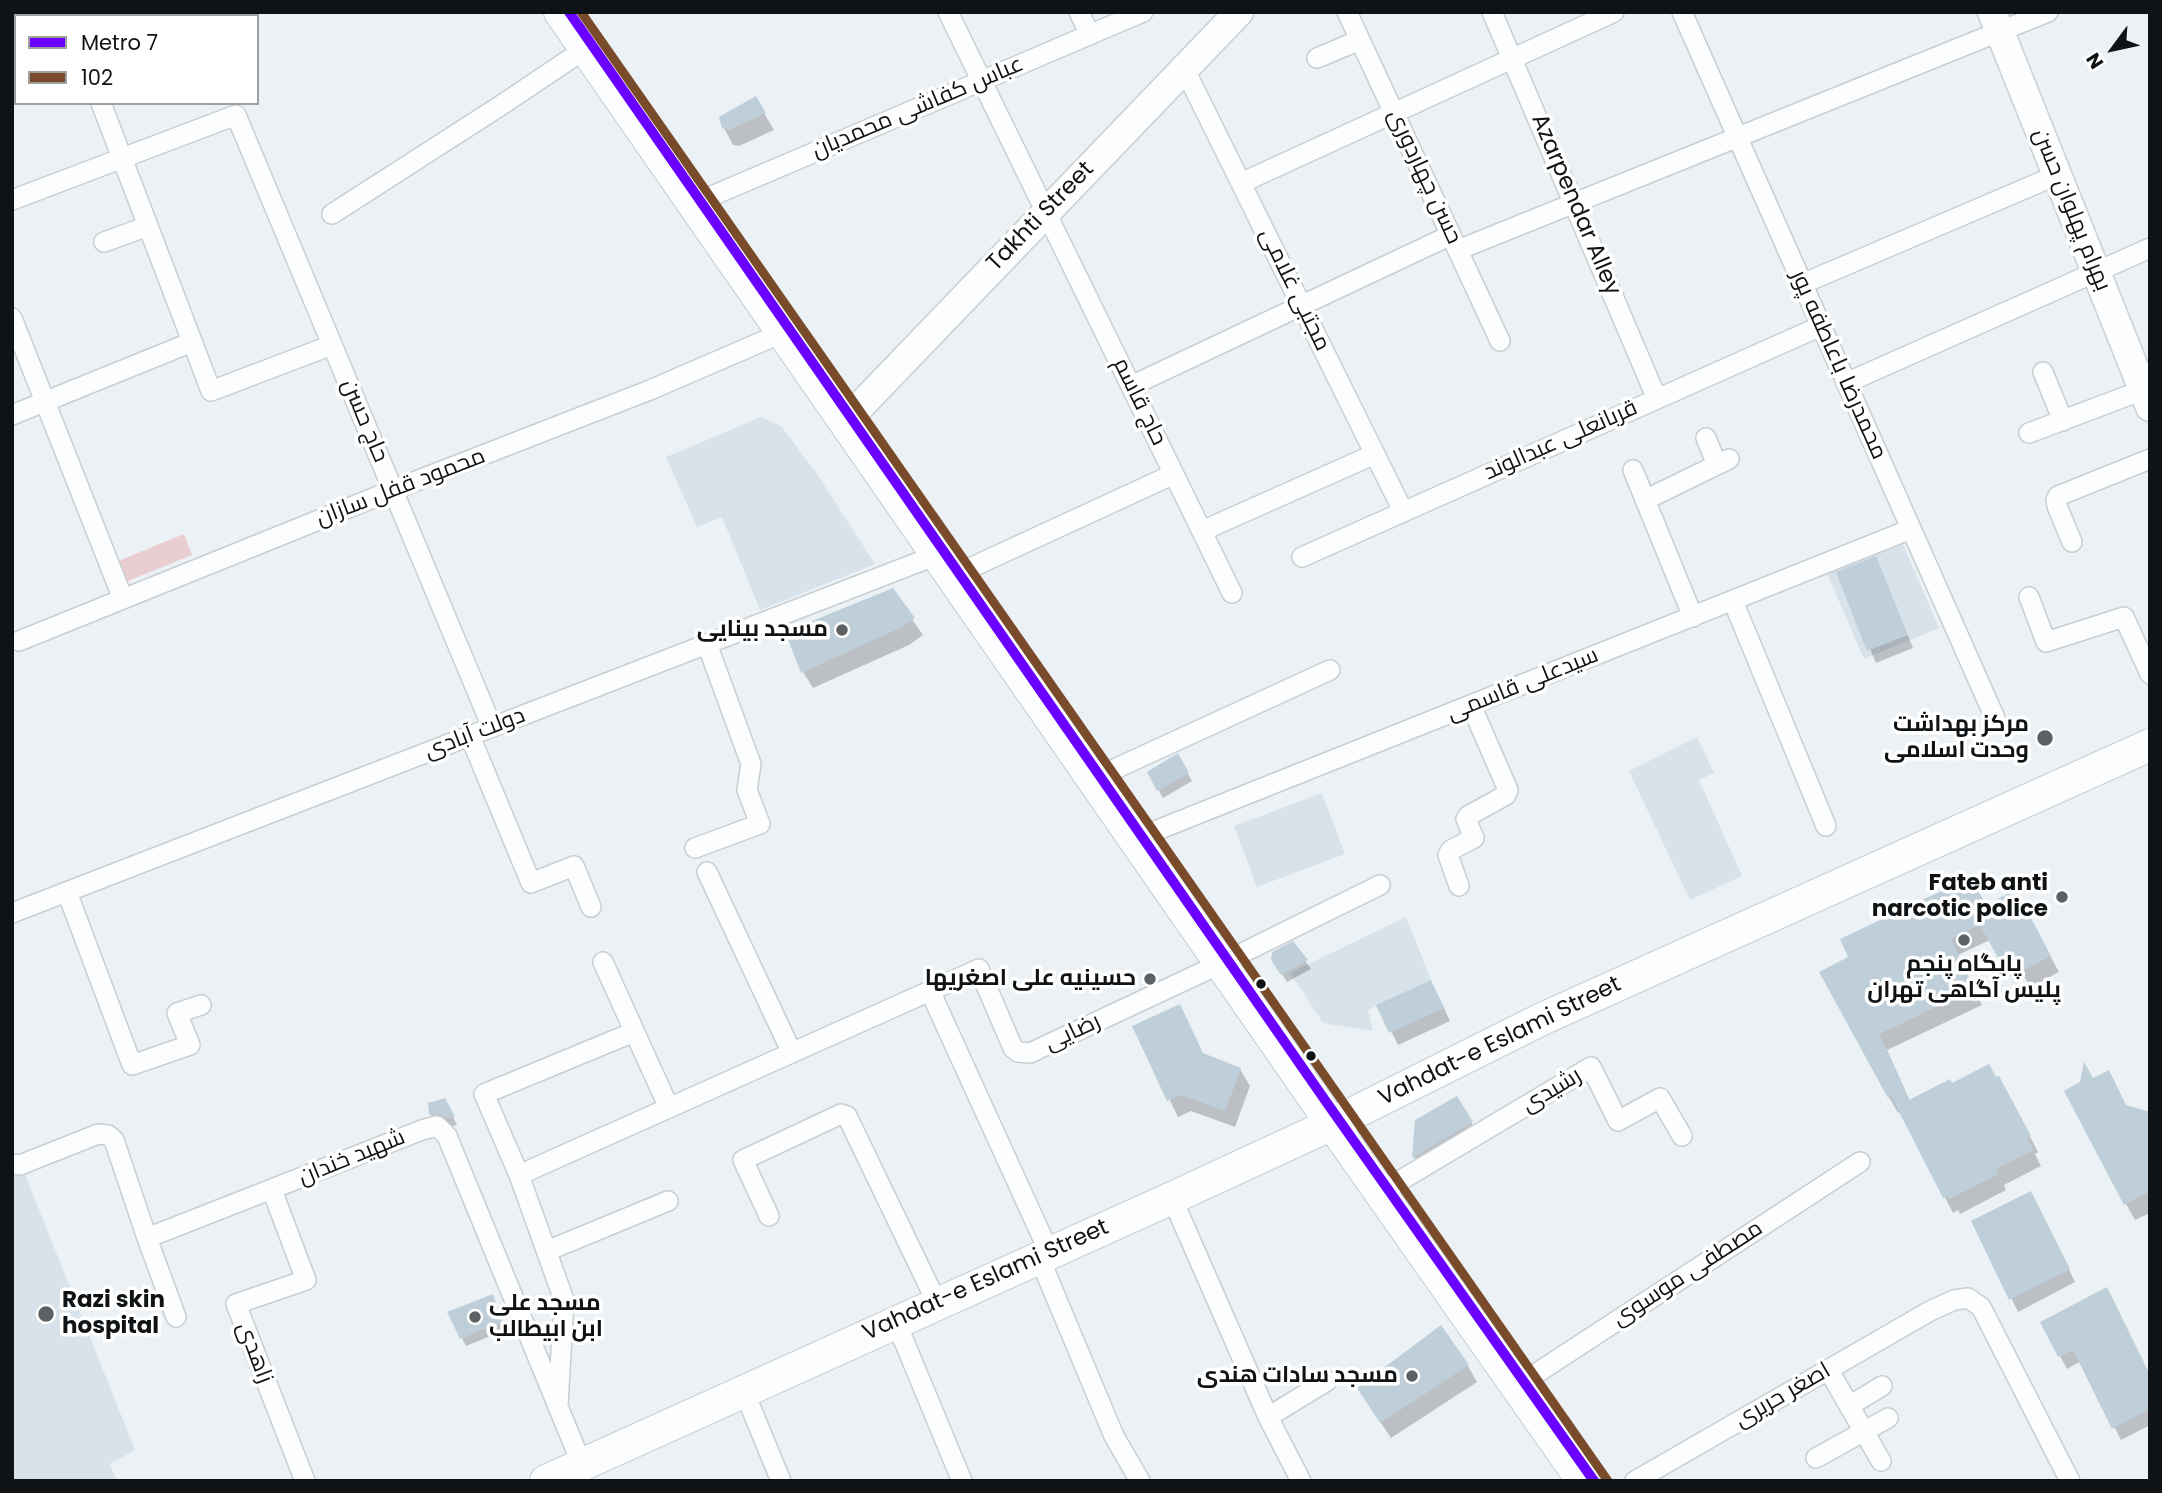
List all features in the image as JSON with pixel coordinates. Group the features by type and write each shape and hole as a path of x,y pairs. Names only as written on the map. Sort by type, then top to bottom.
{"main road":[{"path":"560,12 1583,1481"},
{"name":"Takhti Street","path":"845,422 1239,12"},
{"name":"بهرام پهلوان حسن","path":"1996,23 2146,399"},
{"name":"Vahdat-e Eslami Street","path":"546,1481 576,1452 744,1391 1332,1124 1542,1019 2150,745"}],"street":[{"name":"حاج قاسم","path":"948,12 1232,593"},
{"path":"1079,12 1090,35"},
{"name":"عباس کفاشی محمدیان","path":"693,204 1143,12"},
{"name":"حسن چهاردوری","path":"1347,12 1500,341"},
{"name":"Azarpendar Alley","path":"1493,12 1657,399"},
{"path":"1241,183 1614,12"},
{"name":"محمدرضا باعاطفه پور","path":"1682,12 1995,718"},
{"path":"1131,386 1302,305 1454,242 1574,204 1844,96 1996,23 2048,12"},
{"path":"1317,58 1360,40"},
{"path":"332,214 585,49"},
{"name":"مجتبی غلامی","path":"1184,68 1403,511"},
{"path":"102,105 211,391 332,345"},
{"name":"حاج حسن","path":"122,159 236,115 492,727"},
{"path":"12,201 122,159"},
{"path":"1802,284 2057,175"},
{"path":"104,242 148,226"},
{"path":"1846,383 2150,248"},
{"path":"12,318 123,599"},
{"name":"قربانعلی عبدالوند","path":"1302,557 1821,326"},
{"name":"محمود قفل سازان","path":"19,642 393,490 637,396 782,333"},
{"path":"12,415 192,342"},
{"path":"2043,372 2063,421"},
{"path":"2029,433 2146,399"},
{"path":"1645,500 1723,462 1706,438"},
{"path":"1202,531 1375,454"},
{"path":"2072,542 2057,506 2058,496 2150,459"},
{"path":"1633,470 1693,617"},
{"path":"970,568 1174,474"},
{"name":"سیدعلی قاسمی","path":"1135,839 1911,529"},
{"name":"دولت آبادی","path":"12,913 937,555"},
{"path":"2029,597 2046,642 2124,617 2150,674"},
{"path":"1733,601 1826,827"},
{"path":"695,848 760,824 747,790 751,764 707,644"},
{"path":"1093,779 1330,670"},
{"path":"1459,886 1448,855 1451,850 1474,838 1466,819 1506,796 1508,790 1471,705"},
{"path":"470,736 531,883 574,866 591,907"},
{"path":"707,872 792,1053"},
{"path":"1222,963 1380,885"},
{"path":"67,892 132,1065 190,1045 177,1013 201,1004"},
{"path":"603,962 668,1108"},
{"name":"رضایی","path":"930,991 979,969 1013,1048 1024,1054 1222,963"},
{"path":"519,1175 930,991 1044,1254 1114,1436 1140,1481"},
{"path":"558,1410 564,1300 519,1175 484,1094 634,1032"},
{"name":"رشیدی","path":"1381,1192 1591,1067 1618,1121 1660,1098 1682,1136"},
{"path":"769,1216 743,1160 841,1114 847,1116 937,1303"},
{"name":"شهید خندان","path":"147,1238 437,1126 447,1136 576,1452"},
{"path":"12,1164 20,1165 98,1134 114,1140 176,1317"},
{"name":"مصطفی موسوی","path":"1517,1386 1860,1162"},
{"name":"زاهدی","path":"272,1190 306,1280 236,1304 305,1481"},
{"path":"1172,1198 1268,1417 1301,1481"},
{"path":"547,1251 667,1201"},
{"name":"اصغر حریری","path":"1635,1481 1930,1311 1961,1298 1968,1298 1981,1307 2070,1481"},
{"path":"896,1322 962,1481"},
{"path":"1828,1369 1881,1461"},
{"path":"1268,1417 1327,1381"},
{"path":"1849,1406 1882,1386"},
{"path":"744,1391 781,1481"},
{"path":"1816,1458 1888,1418"}],"shaded area":[{"path":"761,417 782,427 817,474 875,564 760,610 722,517 697,527 666,457"},
{"path":"184,534 192,555 123,583 116,562"},
{"path":"1903,544 1939,628 1864,659 1827,573"},
{"path":"1697,737 1714,773 1699,780 1742,876 1690,900 1629,771"},
{"path":"1322,793 1345,854 1257,887 1234,826"},
{"path":"1406,917 1431,980 1368,1010 1373,1031 1323,1023 1290,973"},
{"name":"Razi skin hospital","path":"24,1172 135,1450 110,1464 117,1481 12,1481 12,1177"}],"building":[{"path":"756,96 766,113 729,130 722,128 719,117"},
{"path":"1876,556 1908,635 1867,651 1836,572"},
{"name":"مسجد بینایی","path":"893,588 915,618 900,628 801,673 785,632"},
{"path":"1178,753 1189,773 1157,791 1147,772"},
{"path":"1971,877 1986,905 2009,893 2012,899 2019,895 2051,956 2020,972 2015,963 2004,969 1980,925 1951,939 1974,989 1879,1034 1909,1100 1950,1079 1952,1083 1989,1064 1996,1077 1999,1076 2031,1136 2027,1138 2034,1150 1996,1169 1999,1174 1949,1199 1948,1195 1943,1198 1891,1096 1888,1098 1819,972 1848,957 1840,939"},
{"path":"1293,941 1308,960 1281,975 1271,960 1272,952"},
{"path":"1431,980 1444,1008 1389,1033 1376,1005"},
{"path":"1180,1004 1203,1053 1241,1068 1225,1111 1181,1095 1167,1101 1132,1026"},
{"path":"2084,1062 2093,1078 2109,1070 2126,1105 2150,1112 2150,1191 2124,1205 2064,1091 2080,1082"},
{"path":"1457,1096 1473,1122 1412,1158 1415,1120"},
{"path":"445,1098 455,1117 429,1115 428,1103"},
{"path":"2031,1191 2070,1269 2009,1300 1971,1221"},
{"path":"2107,1287 2150,1375 2150,1409 2112,1429 2073,1350 2058,1357 2040,1322"},
{"name":"مسجد علی ابن ابیطالب","path":"493,1294 502,1322 460,1339 447,1312"},
{"name":"مسجد سادات هندی","path":"1441,1325 1469,1365 1380,1423 1357,1388"}],"metro line":[{"name":"7","path":"569,12 1327,1103 1594,1481"}],"transit line":[{"name":"102","path":"581,12 1608,1481"}],"place":[{"name":"مسجد بینایی","path":"842,630"},
{"name":"مرکز بهداشت وحدت اسلامی","path":"2045,738"},
{"name":"Fateb anti narcotic police","path":"2062,897"},
{"name":"پایگاه پنجم پلیس آگاهی تهران","path":"1964,940"},
{"name":"حسینیه علی اصغریها","path":"1150,979"},
{"name":"Razi skin hospital","path":"46,1314"},
{"name":"مسجد علی ابن ابیطالب","path":"475,1317"},
{"name":"مسجد سادات هندی","path":"1412,1376"}]}
